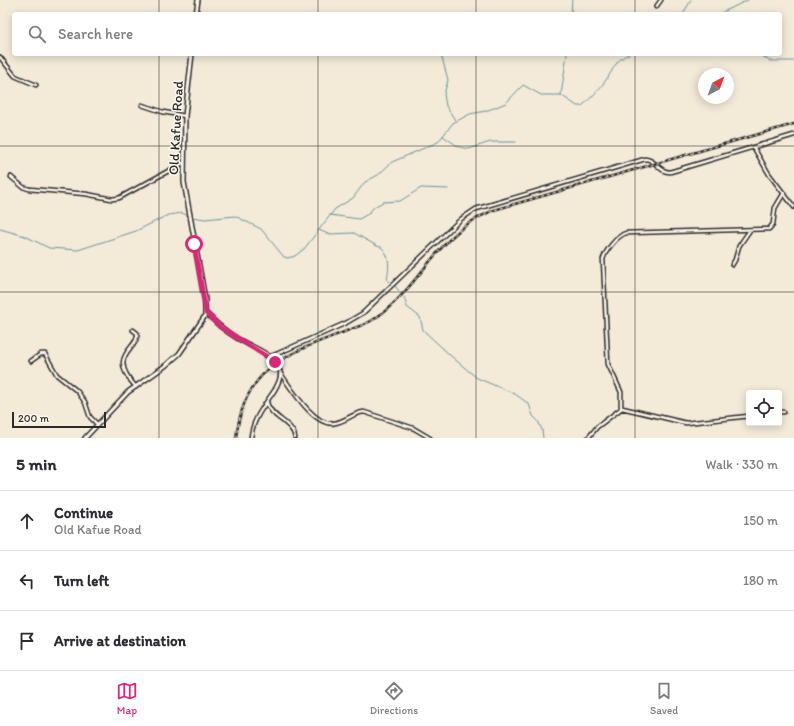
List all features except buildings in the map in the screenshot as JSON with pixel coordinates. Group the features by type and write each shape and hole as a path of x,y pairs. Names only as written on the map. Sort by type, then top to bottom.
{"street":[{"path":"196,12 198,0"},
{"path":"656,7 661,0"},
{"name":"Old Kafue Road","path":"192,56 185,116 183,162 184,182 206,313"},
{"path":"0,57 16,76 36,85"},
{"path":"142,105 163,112 185,116"},
{"path":"270,357 346,324 363,313 461,219 476,209 645,159 652,160 662,170 670,172 794,135"},
{"path":"754,148 769,174 794,207"},
{"path":"11,177 29,189 86,194 112,199 122,197 183,162"},
{"path":"588,438 597,427 621,408 622,397 608,368 606,351 603,259 607,251 622,235 626,233 750,229 766,230 771,227 775,208 784,193"},
{"path":"732,265 739,246 750,229"},
{"path":"84,438 116,404 180,354 198,329 206,313 230,334 270,357 277,364 281,374 295,395 324,422 334,424 357,413 364,412 413,428 430,438"},
{"path":"133,330 137,333 137,338 126,350 124,359 125,374 136,387"},
{"path":"31,361 41,354 45,354 57,375 76,391 85,402 90,417 97,424"},
{"path":"251,438 254,423 277,386 281,374"},
{"path":"266,402 274,414 293,431 295,438"},
{"path":"621,408 686,423 746,416"}],"waterway":[{"path":"571,12 572,0"},
{"path":"684,12 691,0"},
{"path":"723,12 748,0"},
{"path":"442,56 448,80 444,94 446,106 455,120"},
{"path":"561,95 567,56"},
{"path":"192,217 205,219 235,216 261,229 284,257 288,258 295,256 304,249 335,209 353,198 365,182 378,175 392,162 438,142 453,123 470,114 486,111 506,103 523,85 541,95 561,95 577,106 582,106 601,87 615,65 624,56"},
{"path":"762,56 770,61 794,61"},
{"path":"443,136 459,147 469,149 490,142 516,142"},
{"path":"330,215 359,219 383,202 400,201 421,188 448,189"},
{"path":"0,229 25,236 49,248 78,250 136,231 168,215 182,213 189,216"},
{"path":"319,230 328,234 354,233 381,247 388,258 389,267 387,280 392,283"},
{"path":"395,286 400,292"},
{"path":"404,297 407,307 420,317 423,330 452,357 477,378 515,394 529,404 533,416 538,421 542,430 543,438"}],"railway":[{"path":"236,438 239,419 250,391 255,383 269,369 287,356 318,342 366,324 385,311 408,288 452,237 475,219 494,210 794,124"}],"route":[{"path":"194,244 205,299 206,313 220,327 270,357 275,362"}]}
